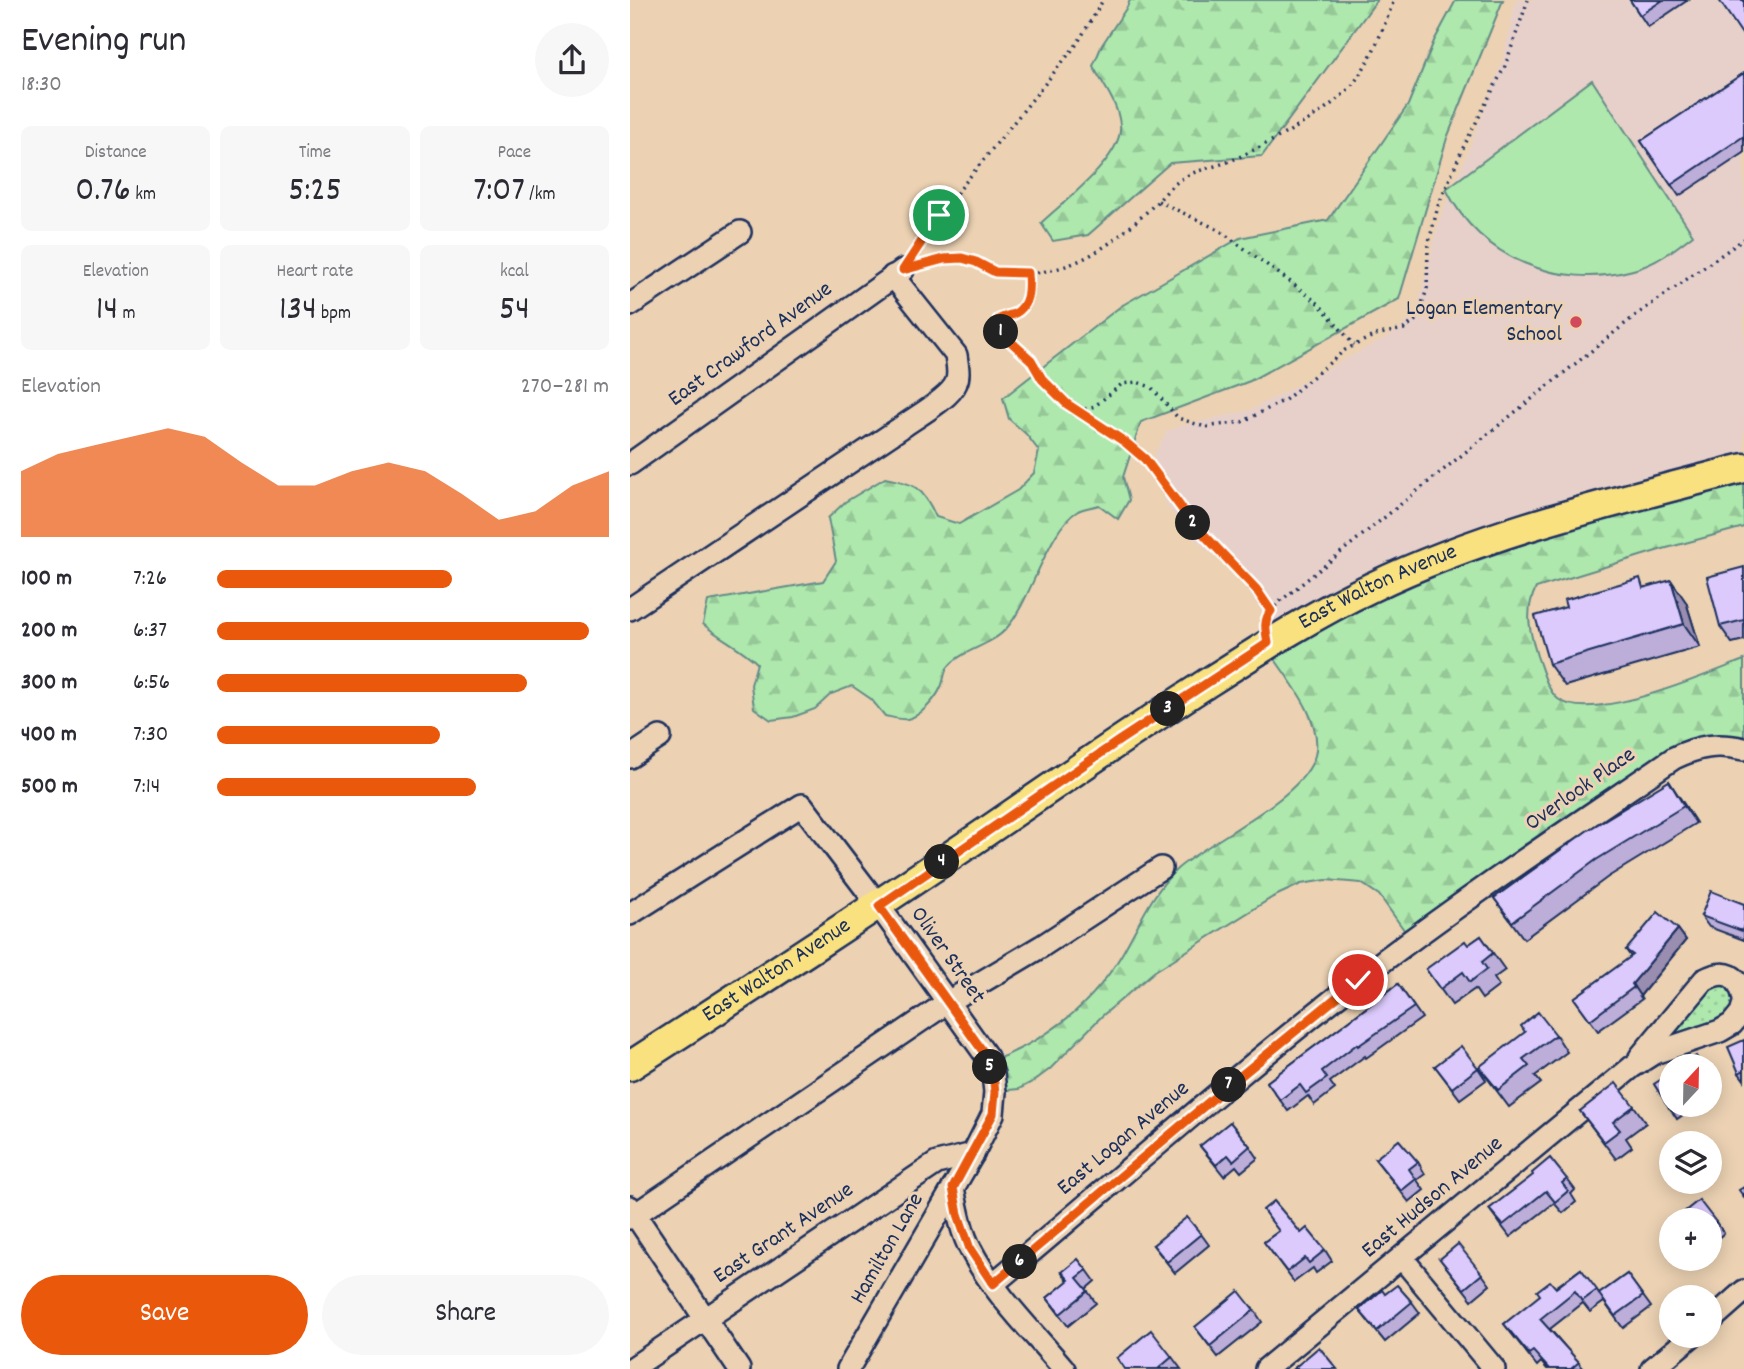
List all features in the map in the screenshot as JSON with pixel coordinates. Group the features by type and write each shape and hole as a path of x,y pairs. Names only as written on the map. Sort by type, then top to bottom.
{"main road":[{"name":"East Walton Avenue","path":"630,1066 879,906 1120,740 1268,643 1371,587 1462,549 1588,509 1744,468"}],"street":[{"path":"630,306 740,232"},
{"name":"East Crawford Avenue","path":"630,464 898,273"},
{"path":"630,609 948,394 956,383 956,355 898,273"},
{"path":"630,757 660,737"},
{"name":"Overlook Place","path":"1457,907 1674,758 1710,744 1744,749"},
{"name":"Oliver Street","path":"630,914 802,805 879,906 987,1057 995,1092 993,1114 973,1154"},
{"path":"738,1369 632,1213 948,1002 1042,946 1161,869"},
{"name":"East Logan Avenue","path":"993,1284 1288,1036 1457,907"},
{"name":"East Hudson Avenue","path":"1266,1369 1632,1067 1654,1053 1720,1031 1732,1024 1741,1013 1744,1001 1742,989 1726,974 1716,973 1704,980 1632,1067"},
{"name":"Hamilton Lane","path":"848,1369 973,1154"},
{"name":"East Grant Avenue","path":"631,1369 937,1163 973,1154"},
{"path":"953,1188 958,1214 970,1249 993,1284 1064,1369"},
{"path":"1402,1258 1494,1369"},
{"path":"1722,1310 1744,1291"},
{"path":"1653,1369 1678,1348"}],"path":[{"path":"898,273 939,215 1077,44 1102,0"},
{"path":"898,273 944,259 962,258 995,272 1028,273 1052,270 1104,247 1124,234 1175,183 1189,174 1250,151 1330,107 1342,97 1358,78 1394,0"},
{"path":"1078,411 1095,406 1122,384 1137,382 1151,387 1178,418 1205,427 1242,422 1285,400 1345,350 1375,335 1404,330 1417,319 1427,289 1428,246 1438,206 1462,150 1505,66 1528,0"},
{"path":"1158,201 1219,230 1296,286 1319,304 1354,345"},
{"path":"1268,643 1266,617 1278,603 1636,316 1744,239"},
{"path":"1028,273 1030,291 1024,305 1015,313 998,320 997,329 1031,360 1042,379 1067,404 1125,442 1145,459 1191,521 1256,589 1271,611"}],"shaded area":[{"name":"Logan Elementary School","path":"1516,0 1744,0 1744,468 1286,645 1236,574 1187,533 1167,505 1154,478 1155,453 1167,431 1250,410 1398,331 1416,313 1440,217 1502,63"}],"green space":[{"path":"1130,0 1377,0 1262,156 1170,163 1088,235 1053,241 1041,223 1103,165 1119,138 1119,117 1110,94 1093,66 1102,45"},
{"path":"1456,0 1503,0 1447,138 1399,299 1250,381 1141,422 1123,477 1129,500 1118,519 1099,505 1078,511 1067,520 1049,549 1024,602 1006,629 954,661 947,669 935,697 917,715 905,719 885,716 871,699 852,686 831,694 815,709 793,717 771,720 754,708 751,685 757,663 703,624 708,601 823,581 836,561 828,518 845,502 885,478 912,485 923,493 936,517 959,524 1018,490 1034,473 1039,451 1026,434 1009,419 1003,398 1121,306 1240,238 1328,220 1408,105 1434,41"},
{"path":"1592,80 1693,235 1650,264 1605,275 1577,276 1550,272 1501,251 1479,234 1446,189"},
{"path":"1744,468 1744,527 1536,588 1530,605 1529,622 1537,656 1548,685 1558,699 1574,705 1596,706 1622,702 1678,685 1744,660 1744,749 1710,744 1412,941 1379,895 1361,883 1326,880 1301,884 1273,897 1155,971 1102,1016 1050,1069 1034,1081 1019,1089 998,1091 992,1061 1031,1043 1082,1005 1110,972 1152,899 1167,879 1191,858 1278,800 1297,784 1310,767 1316,750 1313,724 1302,700 1272,655 1374,593"},
{"path":"1726,974 1741,1012 1654,1053 1676,1016"}],"building":[{"path":"1630,0 1663,0 1640,15"},
{"path":"1719,0 1744,0 1744,37"},
{"path":"1744,73 1744,136 1671,185 1641,141"},
{"path":"1744,567 1744,620 1720,626 1707,577"},
{"path":"1640,578 1643,588 1671,580 1684,624 1549,664 1535,616 1566,607 1564,600"},
{"path":"1669,781 1684,806 1596,860 1512,922 1494,898 1588,830"},
{"path":"1711,891 1744,904 1742,931 1701,916"},
{"path":"1658,912 1678,929 1632,984 1634,987 1590,1020 1574,998 1633,955 1626,950"},
{"path":"1481,936 1493,953 1482,962 1487,969 1470,982 1463,972 1440,989 1426,969 1465,941 1468,945"},
{"path":"1398,984 1414,1007 1358,1046 1357,1044 1322,1071 1327,1078 1306,1093 1300,1085 1280,1100 1267,1082"},
{"path":"1538,1012 1556,1035 1523,1059 1529,1066 1498,1090 1479,1067 1525,1032 1521,1026"},
{"path":"1744,1040 1744,1070 1739,1073 1728,1047"},
{"path":"1461,1046 1478,1068 1452,1088 1435,1066"},
{"path":"1616,1083 1634,1106 1613,1122 1620,1130 1604,1142 1580,1111"},
{"path":"1230,1122 1250,1146 1233,1161 1228,1155 1216,1165 1200,1146"},
{"path":"1399,1140 1418,1162 1409,1169 1416,1179 1401,1191 1375,1159"},
{"path":"1550,1158 1567,1179 1562,1183 1568,1191 1555,1202 1546,1191 1503,1225 1489,1209 1533,1175 1532,1173"},
{"path":"1699,1200 1705,1208 1689,1208"},
{"path":"1274,1201 1301,1233 1307,1228 1325,1250 1309,1263 1305,1258 1287,1272 1264,1242 1279,1231 1263,1210"},
{"path":"1187,1217 1201,1234 1167,1262 1153,1245"},
{"path":"1458,1244 1482,1274 1464,1289 1440,1259"},
{"path":"1078,1259 1087,1270 1077,1278 1088,1291 1060,1314 1047,1298 1069,1280 1062,1272"},
{"path":"1581,1269 1597,1290 1582,1301 1575,1291 1540,1319 1579,1362 1571,1369 1549,1369 1533,1351 1529,1354 1504,1324 1540,1295 1537,1291 1550,1281 1556,1288"},
{"path":"1627,1274 1643,1296 1615,1316 1599,1294"},
{"path":"1397,1285 1412,1302 1377,1331 1359,1310 1382,1290 1385,1294"},
{"path":"1239,1291 1254,1310 1210,1346 1195,1327"},
{"path":"1151,1330 1172,1357 1158,1369 1125,1369 1117,1358"},
{"path":"1319,1347 1337,1369 1293,1369"}],"place":[{"name":"Logan Elementary School","path":"1576,322"}],"route":[{"path":"939,215 903,270 944,259 962,258 995,272 1028,273 1030,291 1024,305 1015,313 998,320 997,329 1031,360 1042,379 1067,404 1125,442 1145,459 1191,521 1256,589 1271,611 1266,617 1268,643 1120,740 879,906 987,1057 993,1074 993,1114 953,1188 958,1214 970,1249 993,1284 1358,980"}]}
